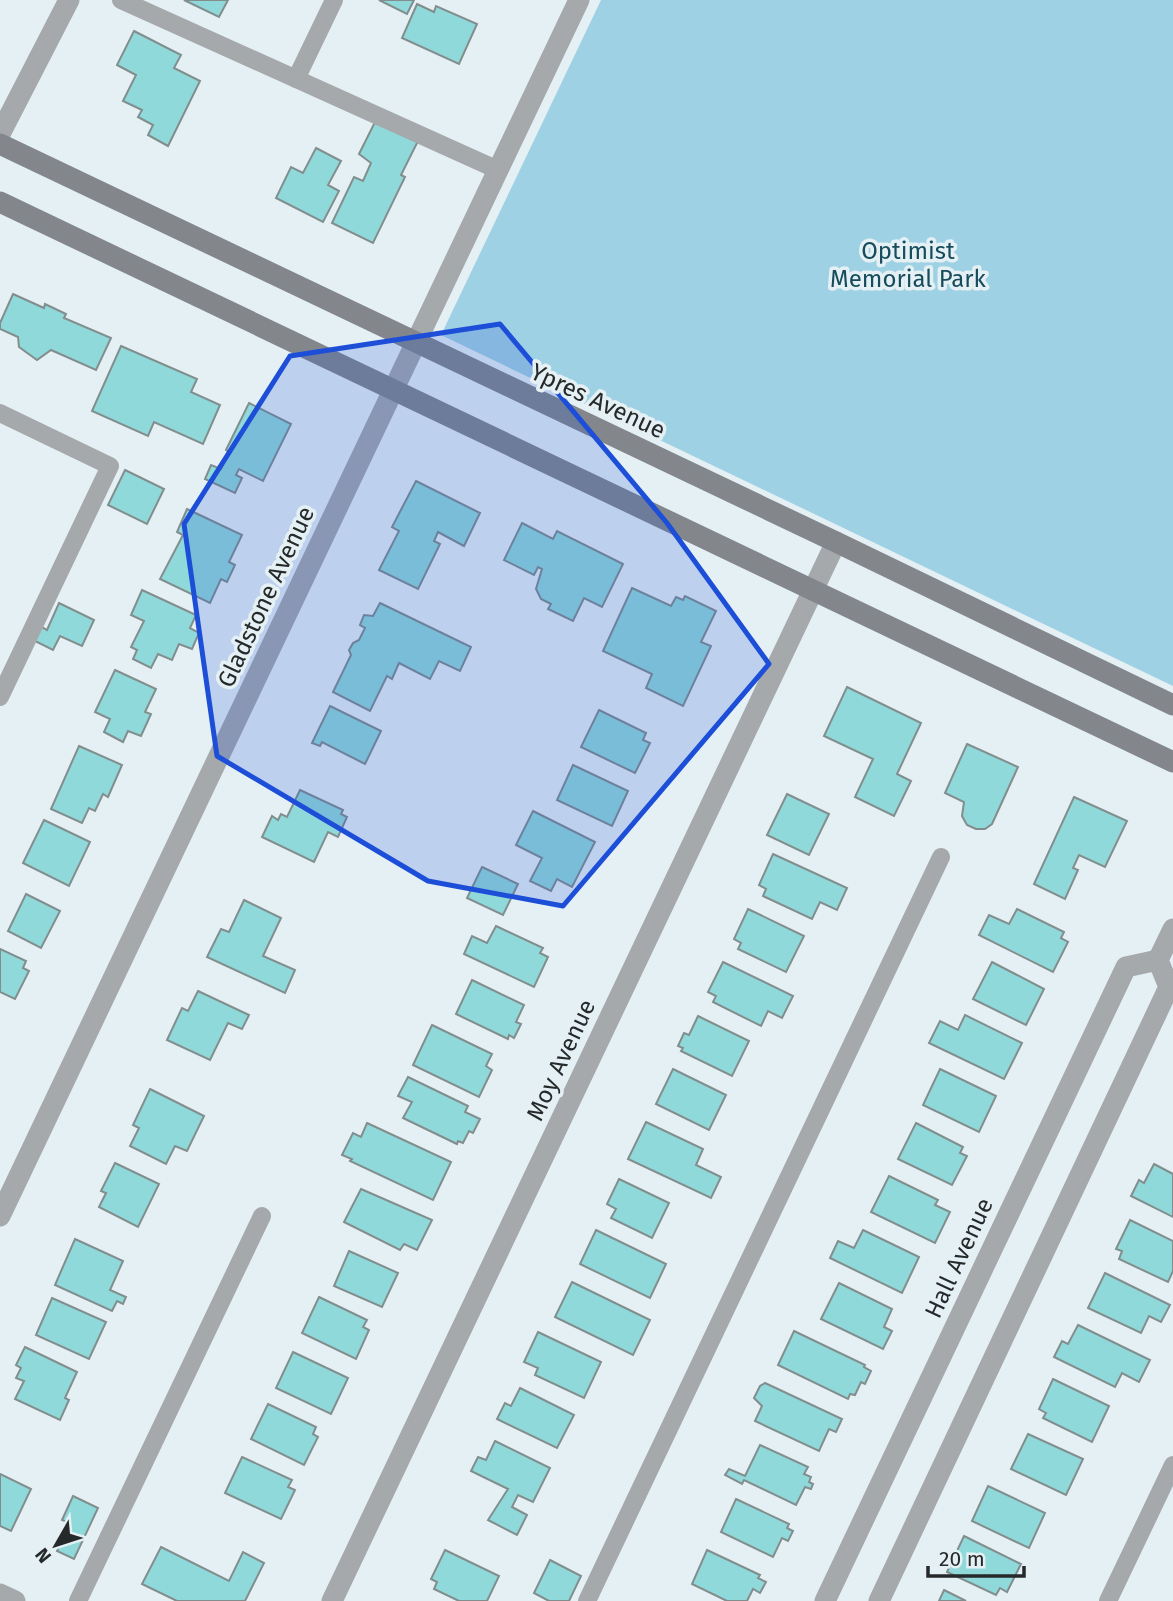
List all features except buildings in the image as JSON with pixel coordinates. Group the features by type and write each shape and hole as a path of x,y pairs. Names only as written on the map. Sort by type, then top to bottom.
{"main road":[{"name":"Ypres Avenue","path":"0,144 1173,705"},
{"path":"0,202 1173,762"}],"street":[{"path":"0,134 69,0"},
{"name":"Gladstone Avenue","path":"0,1216 579,0"},
{"name":"Moy Avenue","path":"332,1601 836,542"},
{"path":"879,1601 1169,987 1165,964 1173,929"},
{"name":"Hall Avenue","path":"825,1601 1126,967 1165,964"},
{"path":"0,1594 15,1601"}],"lane":[{"path":"121,0 498,170"},
{"path":"296,79 334,0"},
{"path":"0,413 110,466 0,697"},
{"path":"587,1601 941,857"},
{"path":"78,1601 262,1216"},
{"path":"1108,1601 1173,1465"}],"highlighted area":[{"path":"500,324 667,523 769,664 563,906 428,881 217,756 184,524 290,356"}],"green space":[{"name":"Optimist Memorial Park","path":"601,0 1173,0 1173,686 441,335"}]}
